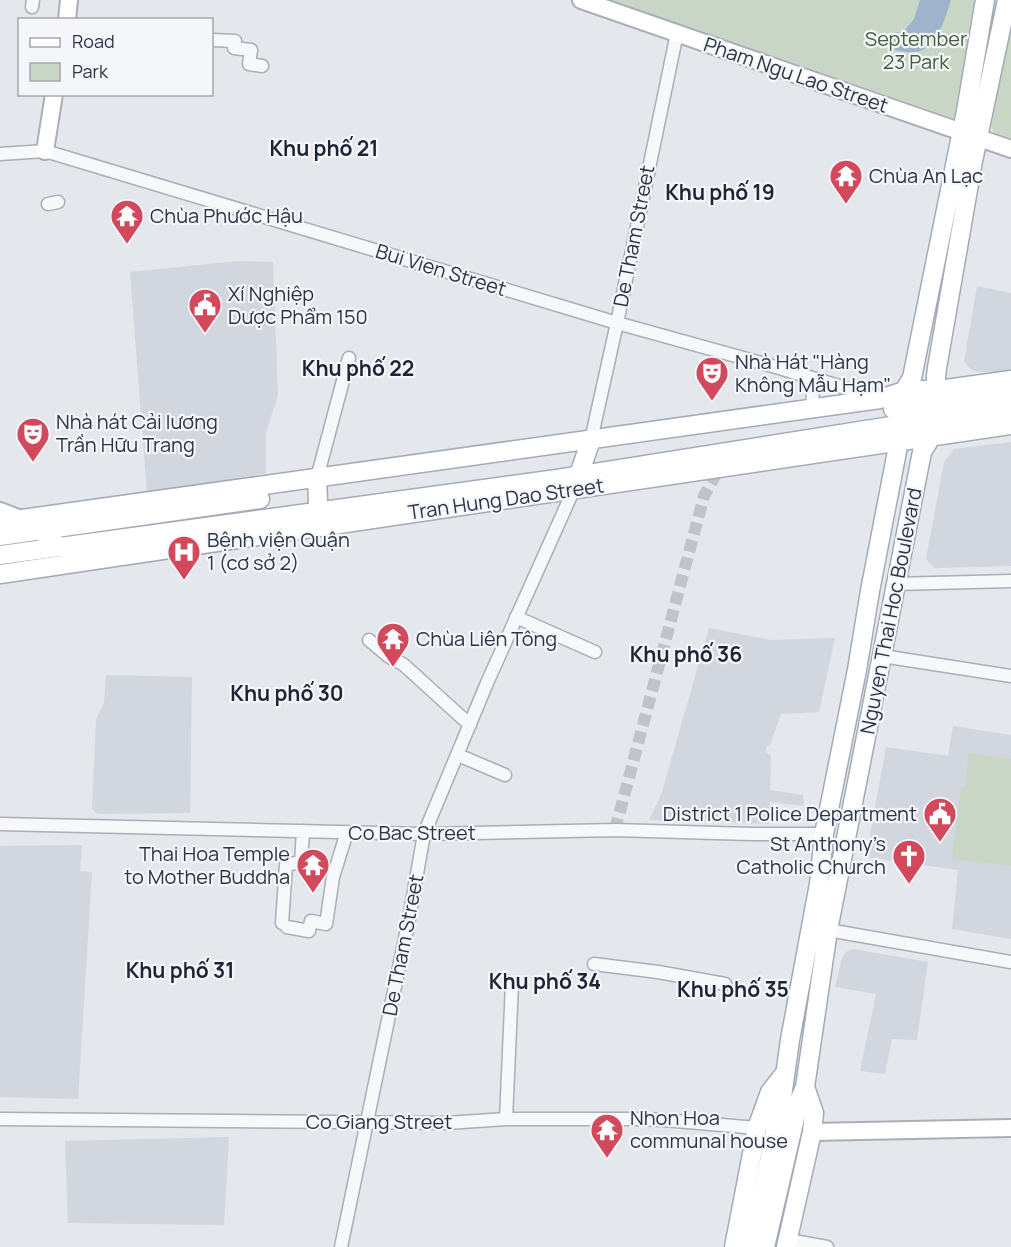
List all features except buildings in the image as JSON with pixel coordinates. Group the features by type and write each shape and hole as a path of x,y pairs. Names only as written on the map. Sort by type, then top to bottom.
{"main road":[{"path":"67,18 69,0"},
{"name":"Pham Ngu Lao Street","path":"581,0 1011,149"},
{"path":"969,135 985,0"},
{"path":"969,135 1007,0"},
{"path":"45,151 54,96"},
{"name":"Nguyen Thai Hoc Boulevard","path":"796,1095 922,452 936,412 937,368 969,135"},
{"name":"Nguyen Thai Hoc Boulevard","path":"734,1247 757,1128 770,1092 784,1073 819,884 824,834 861,651 903,416 969,135"},
{"path":"937,368 960,387"},
{"name":"Tran Hung Dao Street","path":"0,574 83,561 157,543 803,447 903,416 936,412 960,387 1006,403"},
{"name":"Tran Hung Dao Street","path":"0,536 38,531 141,509 814,414 880,399 903,416"},
{"name":"Tran Hung Dao Street","path":"814,414 903,416 1006,403"},
{"path":"576,482 589,446"},
{"path":"317,484 319,519"},
{"name":"Tran Hung Dao Street","path":"0,522 141,509"},
{"path":"0,511 21,519 83,561"},
{"name":"Tran Hung Dao Street","path":"0,555 63,548 157,543"},
{"path":"861,651 882,656"},
{"name":"Nguyen Thai Hoc Boulevard","path":"784,1073 796,1095 814,1113 812,1132 787,1244"},
{"path":"752,1247 796,1095"},
{"path":"765,1247 796,1095"},
{"path":"812,1132 1011,1128"}],"street":[{"name":"De Tham Street","path":"589,446 677,33"},
{"path":"213,40 234,41 234,48 251,50 249,63 262,66"},
{"name":"Bui Vien Street","path":"0,154 45,151 617,323 880,399"},
{"path":"317,484 349,358"},
{"path":"812,378 814,414"},
{"name":"De Tham Street","path":"340,1247 409,919 424,834 576,482"},
{"path":"895,584 1011,581"},
{"path":"516,617 595,652"},
{"path":"369,640 388,656 404,665 470,725"},
{"path":"882,656 1011,676"},
{"path":"458,755 505,775"},
{"name":"Co Bac Street","path":"0,824 424,834 615,830 824,834"},
{"path":"303,831 301,862 286,865 284,925 309,931 311,921 326,924 333,877 347,832"},
{"path":"828,930 1011,962"},
{"path":"594,964 725,984"},
{"path":"506,1119 512,984"},
{"name":"Co Giang Street","path":"0,1119 447,1123 506,1119 664,1120 757,1128"},
{"path":"787,1244 827,1247"}],"shaded area":[{"name":"Xí Nghiệp Dược Phẩm 150","path":"238,261 273,262 278,395 266,432 266,473 147,493 130,272"},
{"path":"977,286 1011,293 1011,370 988,373 973,371 964,362"},
{"path":"1011,442 1011,566 935,568 926,559 944,462 954,449"},
{"path":"709,628 770,640 835,638 819,712 781,714 770,745 767,746 765,752 771,755 770,790 803,795 804,806 770,802 769,824 649,820 661,795"},
{"path":"106,675 192,677 190,813 98,814 92,809 96,720 104,703"},
{"name":"District 1 Police Department","path":"953,726 1011,735 1011,939 952,929 958,870 866,857 886,747 948,756"},
{"path":"82,845 80,871 92,872 78,1099 0,1097 0,846"},
{"path":"853,949 928,962 917,1040 892,1039 885,1074 860,1071 876,994 835,987 842,958 846,952"},
{"path":"229,1137 224,1225 68,1223 65,1141"}],"green space":[{"name":"September 23 Park","path":"610,0 977,0 956,119"},
{"name":"September 23 Park","path":"1011,23 1011,138 994,132 991,127"},
{"path":"969,753 1011,759 1011,866 952,859 961,787 965,787"}],"water":[{"path":"920,0 951,0 939,32 929,46 922,50 908,52 890,49 895,32 902,33 914,19"}],"tunnel":[{"path":"615,830 704,496 720,467"}],"place":[{"name":"Chùa An Lạc","path":"846,205"},
{"name":"Chùa Phước Hậu","path":"127,245"},
{"name":"Xí Nghiệp Dược Phẩm 150","path":"205,334"},
{"name":"Nhà Hát \"Hàng Không Mẫu Hạm\"","path":"712,402"},
{"name":"Nhà hát Cải lương Trần Hữu Trang","path":"33,463"},
{"name":"Bệnh viện Quận 1 (cơ sở 2)","path":"184,581"},
{"name":"Chùa Liên Tông","path":"393,668"},
{"name":"District 1 Police Department","path":"940,843"},
{"name":"St Anthony’s Catholic Church","path":"909,885"},
{"name":"Thai Hoa Temple to Mother Buddha","path":"313,894"},
{"name":"Nhon Hoa communal house","path":"607,1159"}],"district":[{"name":"Khu phố 21","path":"324,149"},
{"name":"Khu phố 19","path":"720,193"},
{"name":"Khu phố 22","path":"358,369"},
{"name":"Khu phố 36","path":"686,655"},
{"name":"Khu phố 30","path":"287,694"},
{"name":"Khu phố 31","path":"180,971"},
{"name":"Khu phố 34","path":"545,982"},
{"name":"Khu phố 35","path":"733,990"}]}
